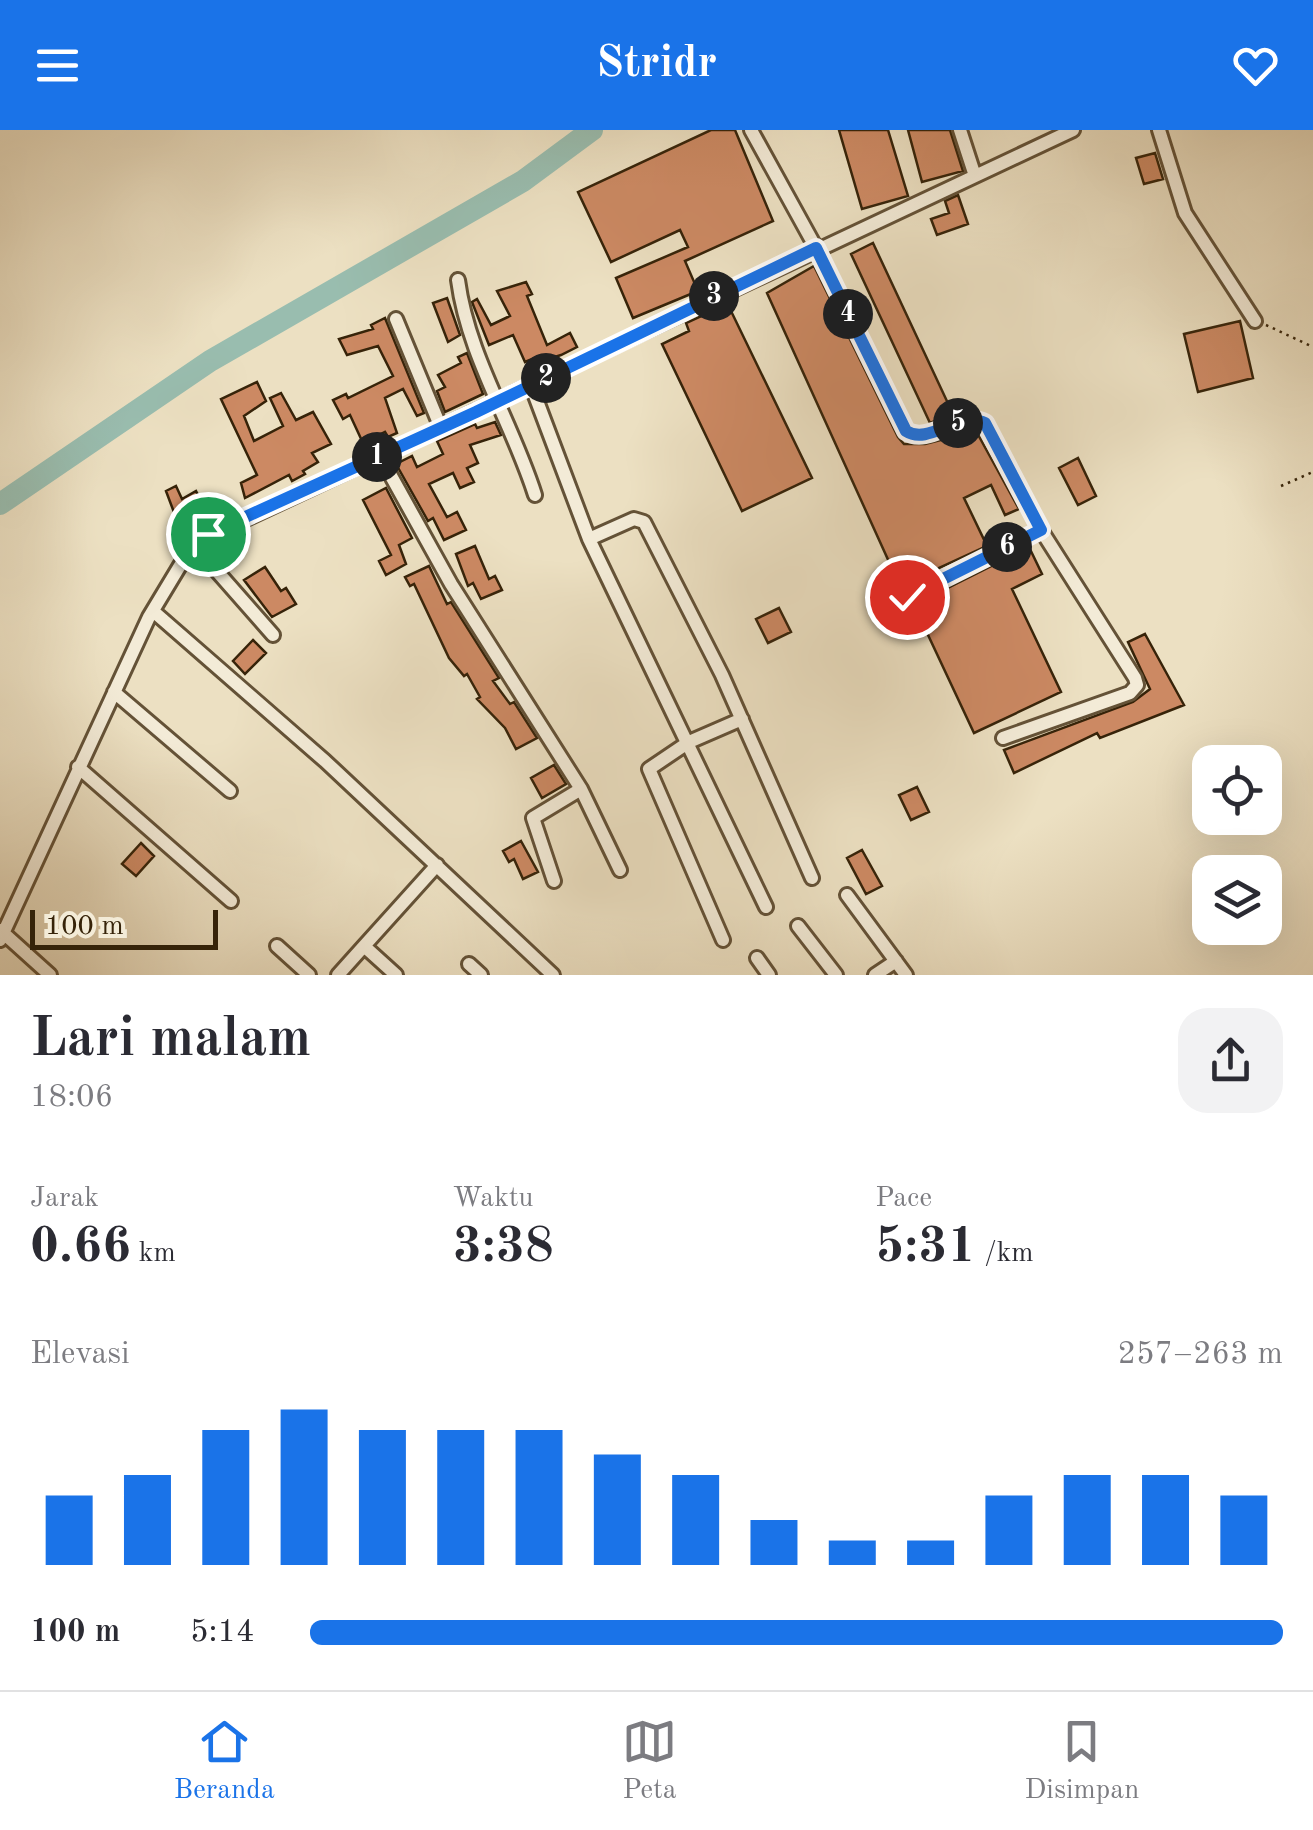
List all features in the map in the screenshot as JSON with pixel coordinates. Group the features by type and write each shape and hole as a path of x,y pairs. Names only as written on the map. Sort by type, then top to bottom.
{"street":[{"path":"750,130 816,248 906,431 919,435 972,419 985,423 1041,530 1137,685 1130,693 1003,738"},
{"path":"960,130 974,173"},
{"path":"50,975 1,934 153,612 192,544 974,173 1073,130"},
{"path":"1159,130 1184,213 1255,321"},
{"path":"458,280 466,324 535,495"},
{"path":"396,319 441,428"},
{"path":"531,385 589,539 766,906"},
{"path":"380,456 451,584 581,789 620,870"},
{"path":"589,539 634,518 644,522 742,720 812,878"},
{"path":"907,597 1041,530"},
{"path":"192,544 273,634"},
{"path":"153,612 553,975"},
{"path":"114,692 230,791"},
{"path":"723,940 650,774 651,764 689,742 742,720"},
{"path":"78,766 231,901"},
{"path":"554,881 533,818 581,789"},
{"path":"338,975 436,865"},
{"path":"847,895 906,975"},
{"path":"798,926 836,975"},
{"path":"277,946 300,972"},
{"path":"364,946 396,975"},
{"path":"756,958 768,975"},
{"path":"875,975 896,961"},
{"path":"469,964 481,975"}],"path":[{"path":"1255,321 1313,347"},
{"path":"1281,486 1313,472"}],"building":[{"path":"711,130 735,130 773,221 685,261 698,291 633,318 616,278 688,247 680,230 611,262 578,192"},
{"path":"839,130 888,130 908,196 862,209"},
{"path":"908,130 950,130 963,171 922,182"},
{"path":"1155,153 1163,179 1144,184 1136,158"},
{"path":"958,195 968,224 937,235 931,219 949,213 945,201"},
{"path":"873,243 953,414 930,423 851,254"},
{"path":"814,266 898,437 904,444 925,444 976,431 1019,509 1005,515 991,485 964,498 987,546 900,586 767,293"},
{"path":"526,282 532,294 527,296 547,345 570,333 577,347 542,361 539,356 525,362 513,335 489,345 472,302 477,299 491,325 510,316 497,291"},
{"path":"447,298 460,335 448,342 433,303"},
{"path":"723,306 726,313 731,311 812,478 742,511 662,344 689,331 686,323"},
{"path":"385,318 424,413 417,416 403,389 385,398 397,433 388,437 385,432 363,443 350,415 343,419 333,400 346,394 348,398 393,376 378,346 347,355 339,339 373,329 371,325"},
{"path":"1240,321 1253,378 1198,392 1184,334"},
{"path":"467,353 483,394 445,412 437,391 445,387 438,375 461,363 458,357"},
{"path":"257,382 266,401 244,416 254,441 283,426 270,398 281,393 296,420 313,412 331,444 312,453 318,462 303,471 305,474 292,481 289,475 245,498 241,483 257,475 221,399"},
{"path":"495,422 501,435 470,445 478,463 467,468 474,482 460,488 453,473 429,484 447,517 457,512 466,530 444,540 433,518 428,521 396,464 412,456 417,467 443,454 437,441 475,424 477,428"},
{"path":"1078,458 1096,496 1078,505 1059,468"},
{"path":"176,486 182,499 196,491 206,511 190,520 197,531 184,539 166,491"},
{"path":"386,488 412,538 399,545 406,564 386,575 379,561 391,555 363,500"},
{"path":"475,546 489,579 495,576 502,590 481,599 473,583 468,586 456,554"},
{"path":"1029,547 1042,574 1012,589 1061,692 974,733 914,605"},
{"path":"429,566 447,604 451,602 499,678 493,681 510,704 514,702 537,738 516,749 505,728 477,699 480,697 467,674 464,676 449,658 414,584 410,586 405,577"},
{"path":"265,567 281,591 286,588 296,604 272,617 244,580"},
{"path":"779,608 791,632 768,643 756,619"},
{"path":"1145,634 1184,705 1100,738 1097,733 1014,773 1004,750 1133,702 1150,689 1128,642"},
{"path":"253,640 266,653 245,674 233,661"},
{"path":"554,765 566,784 542,798 531,778"},
{"path":"917,787 929,812 911,820 899,795"},
{"path":"521,841 538,872 523,879 514,859 509,862 503,851"},
{"path":"141,843 154,856 136,876 122,864"},
{"path":"862,850 882,886 866,894 847,858"}],"waterway":[{"path":"0,504 210,361 523,181 592,130"}],"route":[{"path":"208,534 476,412 816,248 906,431 910,436 972,419 985,423 1041,530 907,597"}]}
